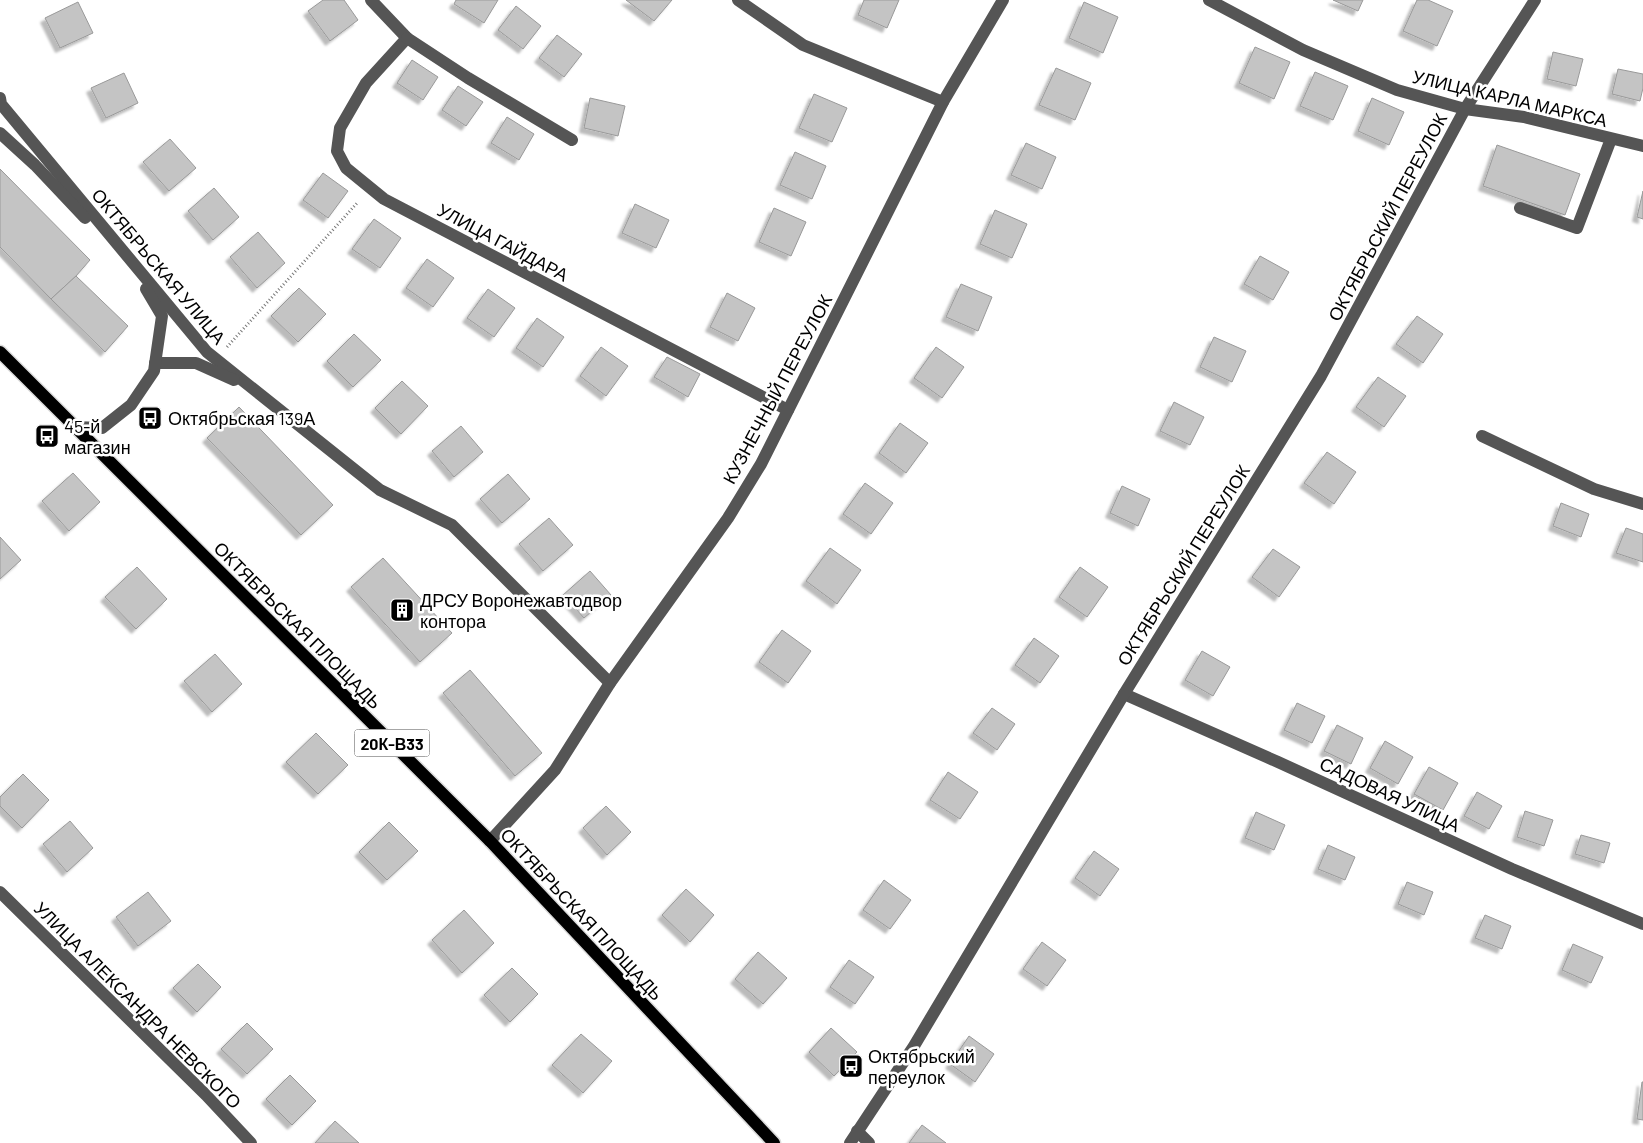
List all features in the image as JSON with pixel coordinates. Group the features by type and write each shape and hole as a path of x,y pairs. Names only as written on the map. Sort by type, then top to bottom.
{"main road":[{"name":"ОКТЯБРЬСКАЯ ПЛОЩАДЬ","path":"0,352 490,842 774,1143"}],"street":[{"path":"371,0 407,38 468,78 572,140"},
{"path":"738,0 803,45 944,102"},
{"name":"КУЗНЕЧНЫЙ ПЕРЕУЛОК","path":"490,842 555,770 610,682 728,518 761,464 944,102 1003,0"},
{"name":"УЛИЦА КАРЛА МАРКСА","path":"1209,0 1303,50 1389,87 1465,109 1524,117 1643,146"},
{"name":"ОКТЯБРЬСКИЙ ПЕРЕУЛОК","path":"850,1143 914,1046 1124,694 1320,376 1465,109 1535,0"},
{"name":"УЛИЦА ГАЙДАРА","path":"407,38 366,83 340,128 337,151 346,168 384,199 788,410"},
{"name":"ОКТЯБРЬСКАЯ УЛИЦА","path":"0,98 1,104 40,152 207,352 380,490 452,525 610,682"},
{"path":"0,133 34,165 136,271 162,316 154,372 131,404 102,428 74,427"},
{"path":"1520,208 1576,228 1611,139"},
{"path":"156,362 196,363 253,389"},
{"path":"1482,436 1594,489 1643,504"},
{"name":"САДОВАЯ УЛИЦА","path":"1124,694 1512,869 1643,924"},
{"name":"УЛИЦА АЛЕКСАНДРА НЕВСКОГО","path":"0,892 206,1095 251,1143"},
{"path":"857,1131 869,1143"}],"path":[{"path":"216,359 371,188"}],"building":[{"path":"323,0 344,0 358,20 330,41 308,11"},
{"path":"456,0 498,0 484,23 454,4"},
{"path":"626,0 672,0 654,21"},
{"path":"864,0 899,0 887,28 858,15"},
{"path":"1333,0 1363,0 1358,11"},
{"path":"1417,0 1428,0 1453,11 1437,46 1403,31"},
{"path":"78,2 93,33 60,48 45,18"},
{"path":"1084,2 1118,17 1103,53 1069,38"},
{"path":"516,6 541,26 523,49 498,30"},
{"path":"557,35 582,54 564,77 539,58"},
{"path":"1255,47 1290,62 1274,99 1239,83"},
{"path":"1553,52 1583,59 1576,86 1547,79"},
{"path":"412,60 438,77 423,100 397,83"},
{"path":"1056,68 1091,83 1075,120 1039,105"},
{"path":"1618,69 1643,74 1643,88 1640,101 1612,94"},
{"path":"1315,72 1348,86 1333,120 1300,106"},
{"path":"124,73 138,103 106,118 91,88"},
{"path":"458,86 483,102 466,126 442,110"},
{"path":"814,94 847,108 832,142 799,128"},
{"path":"590,98 625,106 618,136 584,128"},
{"path":"1372,98 1404,112 1389,145 1358,131"},
{"path":"507,117 534,134 519,160 491,143"},
{"path":"170,139 196,168 169,191 143,162"},
{"path":"1026,143 1056,157 1042,189 1011,175"},
{"path":"1497,145 1580,174 1565,215 1483,186"},
{"path":"795,152 826,166 812,199 780,185"},
{"path":"0,169 90,260 51,299 0,247"},
{"path":"323,173 348,191 328,218 303,200"},
{"path":"214,188 239,217 213,240 188,211"},
{"path":"1643,191 1643,219 1637,217"},
{"path":"635,204 669,220 656,248 622,233"},
{"path":"774,208 806,222 791,256 759,242"},
{"path":"995,210 1027,224 1012,258 980,244"},
{"path":"374,219 401,238 380,268 352,249"},
{"path":"258,232 285,263 257,288 230,257"},
{"path":"1260,256 1289,272 1273,300 1244,284"},
{"path":"427,259 454,278 433,307 406,288"},
{"path":"76,276 128,326 105,352 51,299"},
{"path":"961,284 992,297 978,331 946,317"},
{"path":"299,288 326,314 298,342 271,316"},
{"path":"488,289 515,308 494,337 467,318"},
{"path":"727,293 755,308 738,341 710,327"},
{"path":"1417,316 1443,334 1423,363 1396,344"},
{"path":"537,318 564,337 543,367 516,348"},
{"path":"354,334 381,360 353,387 327,361"},
{"path":"1214,337 1246,351 1232,382 1200,367"},
{"path":"601,347 628,366 606,396 580,376"},
{"path":"936,347 964,367 942,398 914,378"},
{"path":"667,357 700,374 688,397 654,377"},
{"path":"1378,377 1406,396 1384,427 1356,407"},
{"path":"402,381 428,406 401,434 375,408"},
{"path":"1174,402 1204,417 1190,445 1160,431"},
{"path":"239,407 333,505 301,535 207,438"},
{"path":"900,423 928,443 906,473 879,453"},
{"path":"461,426 483,452 454,477 432,451"},
{"path":"1327,452 1356,472 1334,504 1304,483"},
{"path":"73,473 100,502 69,531 42,501"},
{"path":"508,474 530,499 502,523 480,499"},
{"path":"865,483 893,503 871,534 843,514"},
{"path":"1122,486 1150,499 1138,526 1110,513"},
{"path":"1561,503 1589,514 1581,537 1553,526"},
{"path":"549,518 573,545 543,571 519,544"},
{"path":"1626,528 1643,534 1643,562 1616,553"},
{"path":"0,537 21,560 0,579"},
{"path":"830,548 861,570 837,604 806,581"},
{"path":"1273,549 1300,567 1279,597 1252,577"},
{"name":"ДРСУ Воронежавтодвор контора","path":"383,558 452,633 420,662 351,587"},
{"path":"137,567 167,599 136,629 105,597"},
{"path":"1080,567 1108,587 1087,617 1059,597"},
{"path":"590,571 611,595 584,618 563,595"},
{"path":"782,630 811,651 788,683 759,662"},
{"path":"1034,638 1059,656 1040,683 1015,665"},
{"path":"1202,651 1230,667 1213,696 1185,680"},
{"path":"215,654 242,684 212,712 184,681"},
{"path":"470,670 542,753 515,776 443,693"},
{"path":"1297,703 1325,716 1312,743 1284,730"},
{"path":"992,708 1015,724 997,750 973,733"},
{"path":"1337,725 1363,738 1351,764 1324,751"},
{"path":"316,733 348,765 318,794 286,762"},
{"path":"1385,741 1413,757 1398,784 1370,768"},
{"path":"1429,767 1458,783 1443,810 1414,794"},
{"path":"948,772 978,792 960,819 930,800"},
{"path":"23,774 49,800 22,828 0,806 0,797"},
{"path":"1477,792 1502,806 1489,829 1464,816"},
{"path":"606,806 631,832 607,855 583,828"},
{"path":"1525,811 1553,820 1544,846 1517,837"},
{"path":"1256,812 1285,825 1274,850 1245,838"},
{"path":"70,821 93,848 67,872 43,844"},
{"path":"389,822 418,851 387,880 359,852"},
{"path":"1581,835 1610,843 1604,863 1575,854"},
{"path":"1328,845 1355,857 1345,880 1318,869"},
{"path":"1094,851 1119,869 1100,896 1075,878"},
{"path":"884,880 911,900 890,929 863,910"},
{"path":"1407,882 1433,892 1424,915 1398,904"},
{"path":"686,889 714,915 690,942 662,915"},
{"path":"148,892 171,921 138,946 116,917"},
{"path":"464,910 494,943 462,973 432,940"},
{"path":"1485,915 1511,926 1502,949 1475,938"},
{"path":"1042,942 1066,960 1047,986 1023,969"},
{"path":"1573,944 1603,957 1591,983 1562,970"},
{"path":"758,952 787,978 763,1004 735,979"},
{"path":"849,960 874,977 855,1004 830,987"},
{"path":"198,964 221,987 197,1012 173,988"},
{"path":"512,968 538,994 510,1022 484,995"},
{"path":"247,1023 273,1049 247,1074 221,1049"},
{"path":"831,1028 857,1052 834,1076 809,1052"},
{"path":"581,1034 612,1061 583,1093 552,1065"},
{"path":"969,1036 994,1054 975,1082 950,1064"},
{"path":"290,1075 316,1101 292,1125 266,1099"},
{"path":"1643,1082 1643,1120 1637,1119"},
{"path":"335,1121 359,1143 315,1143"},
{"path":"922,1125 946,1143 909,1143"}],"place":[{"name":"Октябрьская 139А","path":"150,418"},
{"name":"45-й магазин","path":"47,436"},
{"name":"ДРСУ Воронежавтодвор контора","path":"402,610"},
{"name":"Октябрьский переулок","path":"851,1066"}]}
